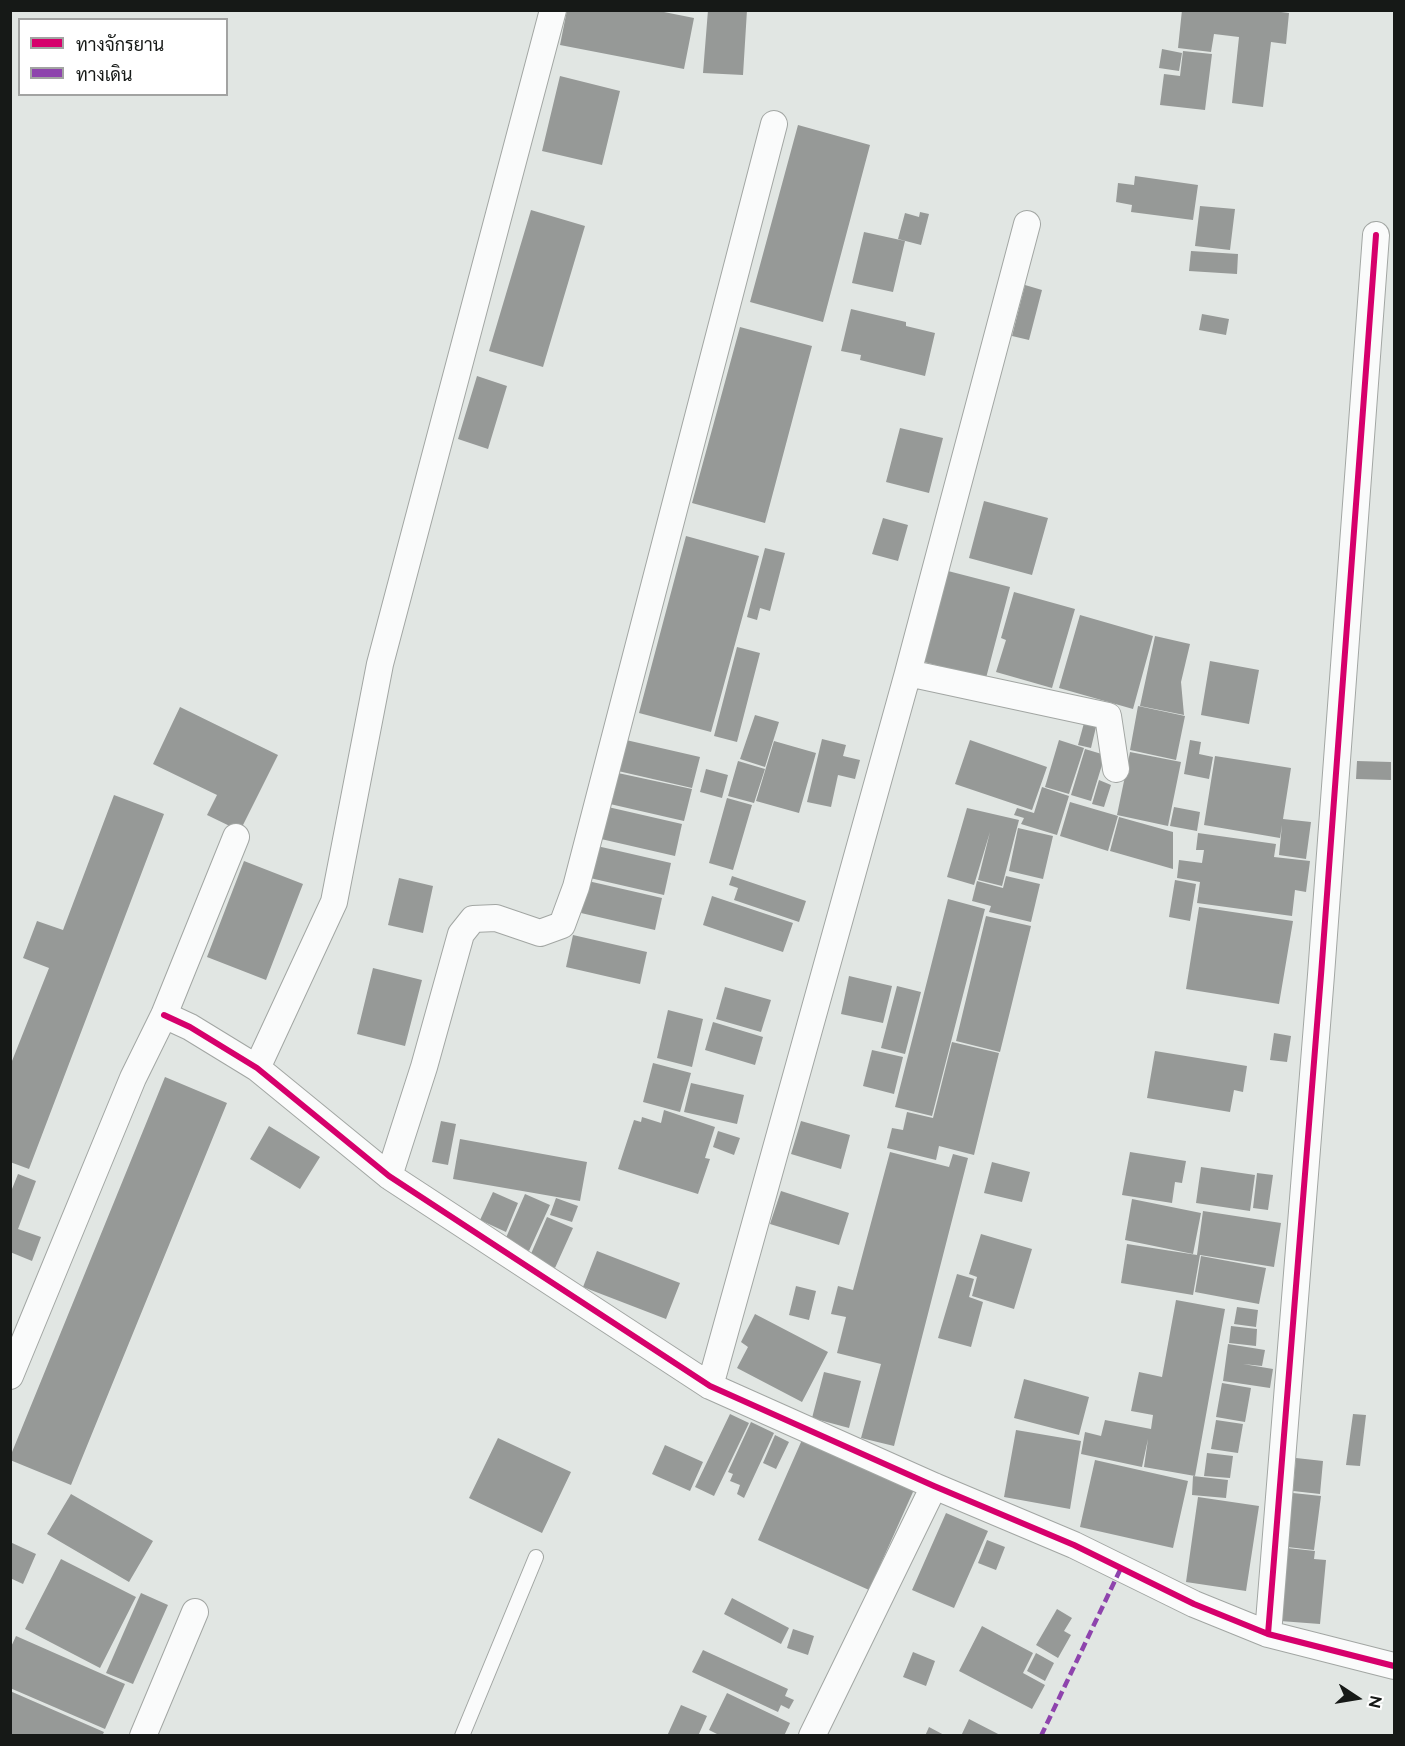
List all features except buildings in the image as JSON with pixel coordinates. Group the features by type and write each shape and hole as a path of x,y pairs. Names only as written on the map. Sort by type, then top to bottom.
{"street":[{"path":"257,1068 334,902 380,664 553,10"},
{"path":"389,1176 424,1067 461,934 473,919 496,918 540,933 562,925 576,887 774,124"},
{"path":"710,1386 908,673 1027,224"},
{"path":"1268,1634 1320,986 1376,235"},
{"path":"908,673 1108,716 1116,769"},
{"path":"10,1376 133,1078 164,1015 236,837"},
{"path":"164,1015 190,1027 257,1068 389,1176 710,1386 934,1486 1074,1545 1194,1604 1268,1634 1395,1666"},
{"path":"812,1736 934,1486"},
{"path":"143,1736 195,1612"}],"lane":[{"path":"462,1736 536,1557"}],"marked path":[{"path":"1041,1736 1121,1568"}],"cycle path":[{"path":"1268,1634 1321,975 1376,235"},
{"path":"164,1015 190,1027 257,1068 389,1176 710,1386 934,1486 1074,1545 1194,1604 1268,1634 1394,1666"}]}
